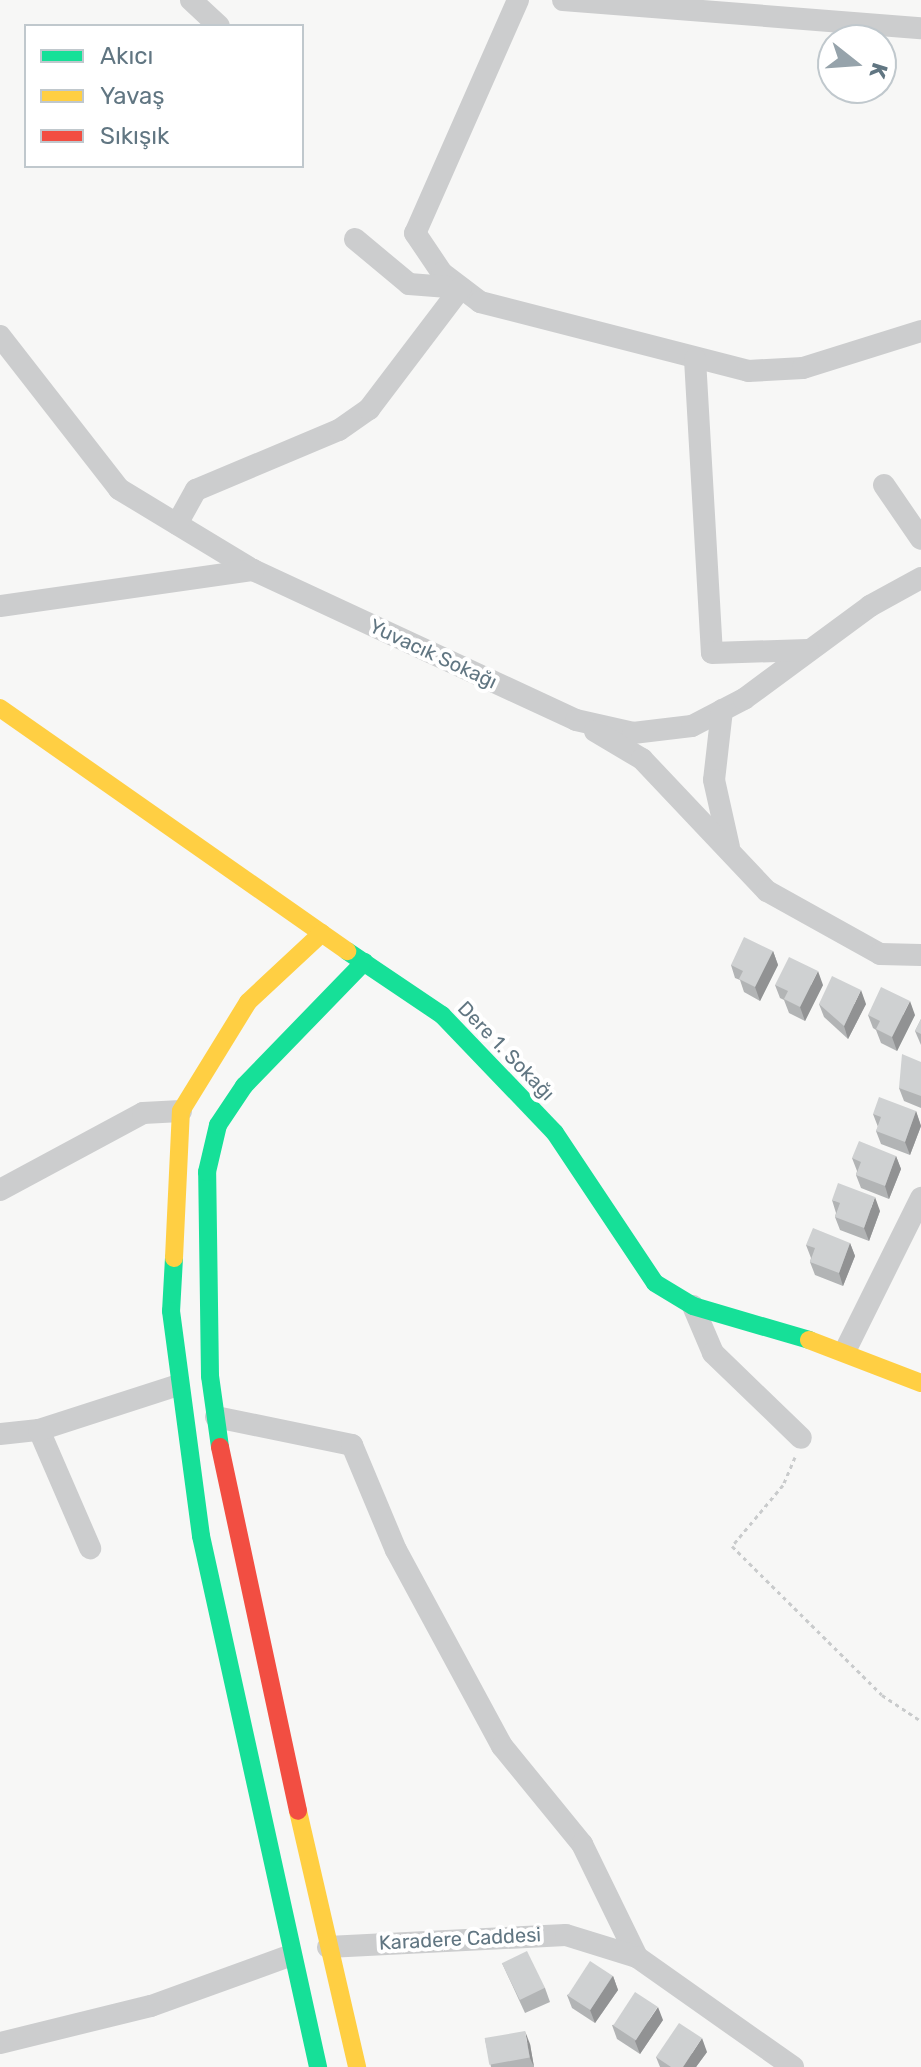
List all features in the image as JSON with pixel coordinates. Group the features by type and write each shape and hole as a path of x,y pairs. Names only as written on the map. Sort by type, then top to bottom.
{"street":[{"path":"191,0 217,24"},
{"path":"518,0 415,233 461,288 480,302 748,371 803,368 921,331"},
{"path":"563,0 921,28"},
{"path":"355,239 409,284 461,288"},
{"path":"177,524 196,490 339,430 369,409 461,288"},
{"name":"Yuvacık Sokağı","path":"0,336 119,489 253,570 576,720 633,733 692,726 722,710 808,650 921,578"},
{"path":"695,359 712,653 808,650"},
{"path":"884,485 921,539"},
{"path":"0,606 253,570"},
{"name":"Dere 1. Sokağı","path":"0,708 122,800 442,1015 555,1133 639,1268 693,1306 845,1351 921,1383"},
{"path":"722,710 714,780 729,848"},
{"path":"576,720 642,759 767,891 880,954 921,955"},
{"path":"318,2067 289,1956 201,1536 178,1385 171,1311 181,1111 248,1002 322,933"},
{"path":"357,2067 232,1528 216,1417 207,1172 218,1125 244,1086 364,962"},
{"path":"0,1190 143,1113 181,1111"},
{"path":"845,1351 921,1198"},
{"path":"693,1306 713,1353 801,1438"},
{"path":"0,1434 39,1430 178,1385"},
{"path":"216,1417 352,1445 396,1550 502,1746 582,1844 637,1957"},
{"path":"39,1430 90,1548"},
{"name":"Karadere Caddesi","path":"328,1947 566,1935 637,1957 793,2067"},
{"path":"0,2043 151,2006 289,1956"}],"path":[{"path":"801,1438 783,1485 732,1546 882,1695 921,1721"}],"building":[{"path":"744,937 773,951 755,987 739,979 743,971 731,965"},
{"path":"789,957 818,971 800,1007 784,999 788,991 775,985"},
{"path":"832,976 861,990 844,1026 819,1004"},
{"path":"881,987 910,1001 892,1037 876,1029 880,1021 868,1015"},
{"path":"921,1019 921,1034 915,1031"},
{"path":"902,1054 921,1062 921,1096 899,1088"},
{"path":"879,1097 916,1111 905,1142 876,1131 881,1117 873,1114"},
{"path":"859,1141 896,1156 885,1186 856,1175 861,1162 852,1158"},
{"path":"838,1183 875,1197 864,1228 835,1217 840,1203 832,1200"},
{"path":"813,1228 850,1243 839,1273 810,1262 815,1248 806,1245"},
{"path":"527,1951 545,1988 520,2000 502,1963"},
{"path":"590,1961 613,1976 590,2010 568,1995"},
{"path":"635,1992 658,2007 636,2040 613,2026"},
{"path":"679,2023 702,2038 683,2067 671,2067 656,2057"},
{"path":"525,2031 530,2058 489,2065 485,2038"}],"traffic: fast":[{"path":"347,951 442,1015 555,1133 655,1283 693,1306 809,1340"},
{"path":"220,1447 210,1376 207,1172 218,1125 244,1086 364,962"},
{"path":"174,1258 171,1311 201,1536 318,2067"}],"traffic: slow":[{"path":"0,708 347,951"},
{"path":"174,1258 181,1111 248,1002 322,933"},
{"path":"809,1340 921,1383"},
{"path":"298,1811 357,2067"}],"traffic: jam":[{"path":"220,1447 298,1811"}]}
